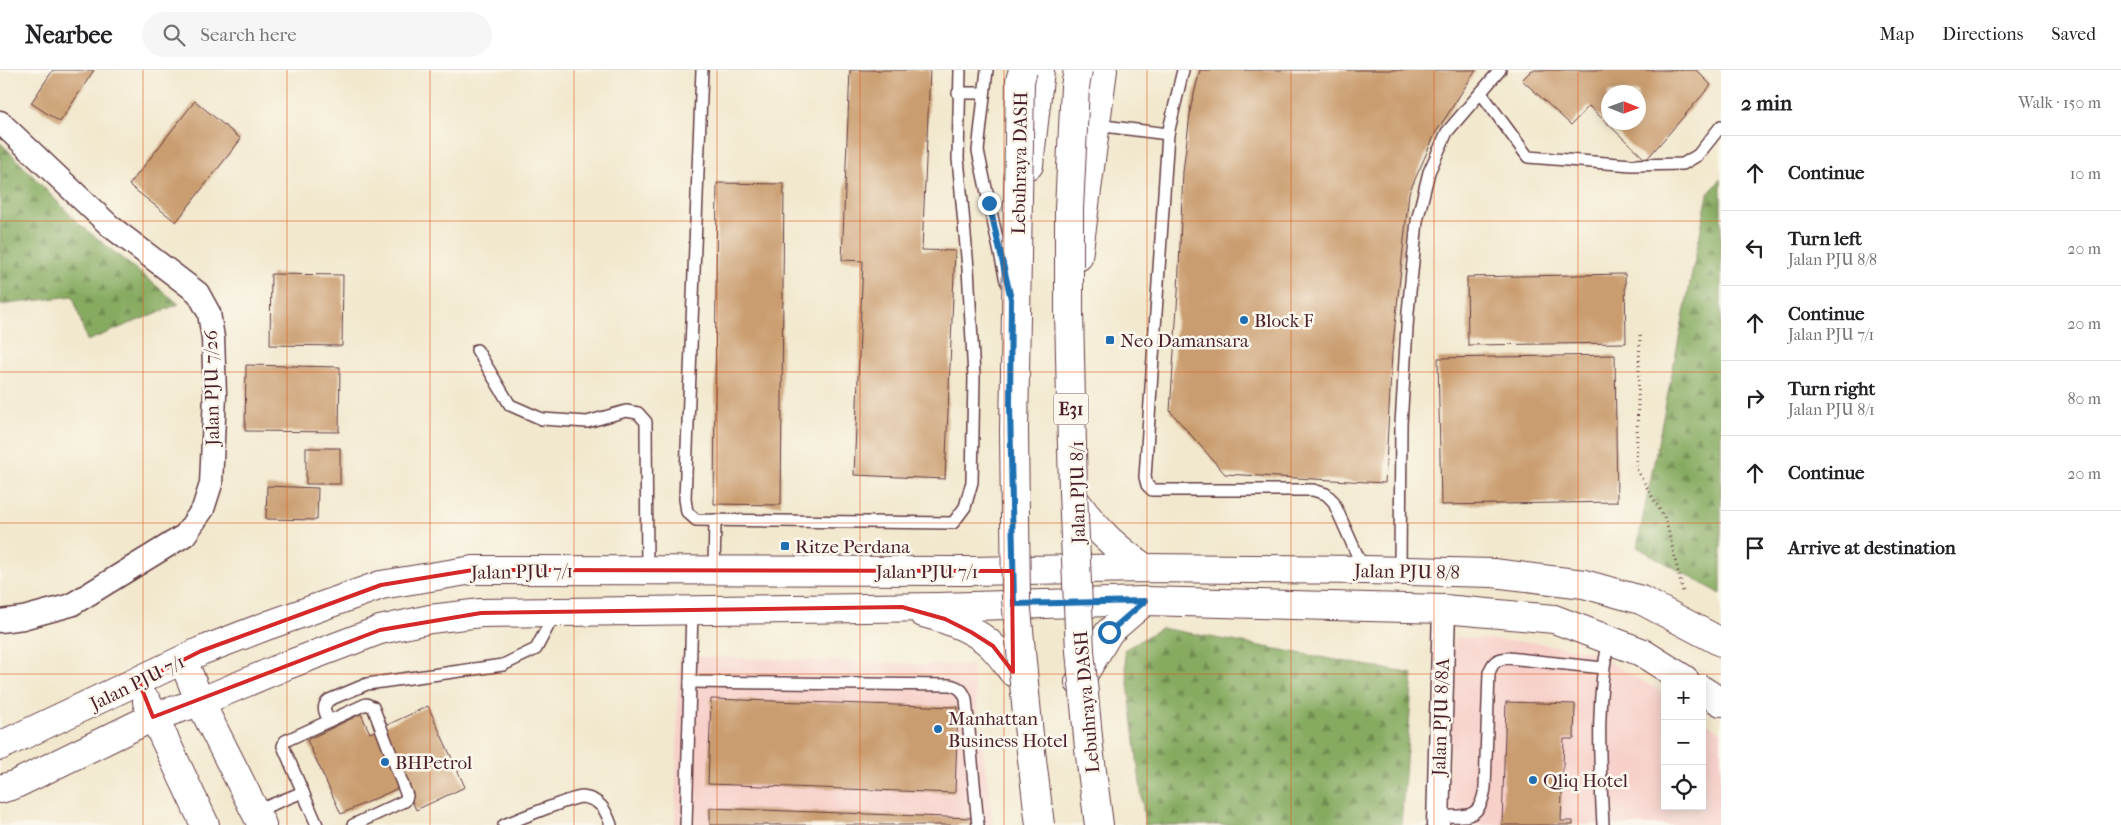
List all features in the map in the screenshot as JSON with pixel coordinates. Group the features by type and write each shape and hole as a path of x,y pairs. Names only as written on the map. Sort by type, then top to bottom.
{"main road":[{"name":"Lebuhraya DASH","path":"1023,70 1020,80 1014,421 1016,599 1040,825"},
{"path":"1029,825 1023,783 1013,672 1011,299 1018,256 1040,70"},
{"name":"Lebuhraya DASH","path":"1078,70 1075,87 1069,209 1073,492 1080,651 1088,748 1099,825"},
{"name":"Jalan PJU 8/1","path":"1094,825 1087,781 1079,682 1074,286 1103,70"},
{"path":"1077,503 1100,532 1116,548 1146,568"},
{"name":"Jalan PJU 8/8","path":"1079,569 1400,570 1493,573 1584,584 1640,600 1721,642"},
{"name":"Jalan PJU 7/1","path":"0,746 183,660 269,624 381,585 473,570 1012,571 1079,569"},
{"path":"1079,682 1109,632 1145,601"},
{"name":"Jalan PJU 8/8","path":"1078,602 1145,601 1444,608 1554,619 1641,652 1678,675"},
{"name":"Jalan PJU 7/1","path":"0,789 153,717 200,702 285,666 380,630 430,619 481,613 692,611 1078,602"},
{"path":"902,607 945,619 971,632 993,646 1013,672"},
{"path":"183,660 200,702 258,818"},
{"path":"139,682 153,717 205,825"},
{"path":"1706,693 1721,702"},
{"path":"119,733 138,735 150,740 161,747 173,759"}],"street":[{"name":"Jalan PJU 7/26","path":"0,122 110,226 198,293 209,313 213,338 215,395 211,484 203,509 186,535 71,605 24,618 0,622"},
{"name":"Jalan PJU 8/8A","path":"1438,820 1444,608"}],"lane":[{"path":"702,70 685,498 687,512 690,517 696,520 953,524 965,507 972,482 974,377 968,268 958,158 960,70"},
{"path":"987,70 978,151 1011,299"},
{"path":"1184,70 1168,134 1146,485 1152,490 1313,490 1326,494 1334,501 1364,570"},
{"path":"1400,570 1401,424 1408,312 1417,221 1429,172 1447,132 1500,70"},
{"path":"1480,92 1528,157 1632,165 1683,164 1698,155 1721,126"},
{"path":"958,93 984,93"},
{"path":"1096,125 1168,134"},
{"path":"476,350 510,405 542,419 587,422 626,411 638,413 646,422 647,571"},
{"path":"714,571 715,520"},
{"path":"686,825 692,611"},
{"path":"329,721 323,708 324,704 329,700 367,684 503,665 536,649 555,613"},
{"path":"1603,825 1599,756 1600,694 1609,640"},
{"path":"1438,820 1468,815 1477,811 1483,803 1486,788 1489,673 1493,663 1499,659 1508,658 1603,668"},
{"path":"690,682 950,685 958,687 966,699 978,825"},
{"path":"317,825 283,746 285,741 366,704 373,707 407,796 405,801 353,825"},
{"path":"258,818 303,792"},
{"path":"504,825 580,797 594,801 605,809 611,825"}],"path":[{"path":"1640,335 1636,468 1666,521 1692,626"}],"highlighted area":[{"path":"473,570 1012,571 1013,672 993,646 971,632 945,619 902,607 481,613 380,630 153,717 139,682 201,651 381,585"}],"shaded area":[{"path":"1454,637 1537,643 1590,651 1661,692 1661,810 1706,810 1706,722 1721,732 1721,825 1447,825"},
{"path":"679,656 972,666 993,825 675,825"}],"green space":[{"path":"0,142 78,223 179,304 87,341 73,296 0,305"},
{"path":"1721,179 1721,594 1637,547 1708,194"},
{"path":"1161,628 1413,674 1401,825 1145,825 1124,650"}],"building":[{"path":"53,70 94,70 60,122 31,103"},
{"path":"850,70 930,70 922,250 955,251 945,479 854,475 863,261 842,260"},
{"path":"1200,70 1476,70 1435,134 1409,193 1392,353 1385,483 1225,474 1170,411 1178,292 1183,172 1191,106"},
{"path":"1532,70 1696,70 1711,85 1646,160 1614,130 1646,130 1646,85 1601,85 1601,117 1589,106 1571,125 1522,80"},
{"path":"195,101 241,139 176,222 129,185"},
{"path":"717,183 784,184 781,505 714,504"},
{"path":"271,274 343,275 342,346 270,345"},
{"path":"1625,274 1626,343 1468,345 1467,277"},
{"path":"1615,355 1617,502 1441,505 1438,358"},
{"path":"246,365 340,367 339,432 245,431"},
{"path":"306,448 340,448 340,484 306,484"},
{"path":"267,486 318,488 317,520 266,519"},
{"path":"711,699 958,707 955,793 708,784"},
{"name":"Qliq Hotel","path":"1506,702 1575,704 1574,739 1564,739 1561,821 1573,821 1573,825 1502,825"},
{"name":"BHPetrol","path":"428,706 465,787 416,810 405,785 341,814 307,740 361,714 370,733"},
{"path":"710,808 972,818 972,825 710,825"}],"place":[{"name":"Block F","path":"1244,320"},
{"name":"Neo Damansara","path":"1110,340"},
{"name":"Ritze Perdana","path":"785,546"},
{"name":"Manhattan Business Hotel","path":"938,729"},
{"name":"BHPetrol","path":"385,762"},
{"name":"Qliq Hotel","path":"1533,780"}],"route":[{"path":"989,203 1011,299 1010,404 1014,604 1145,601 1109,632"}]}
